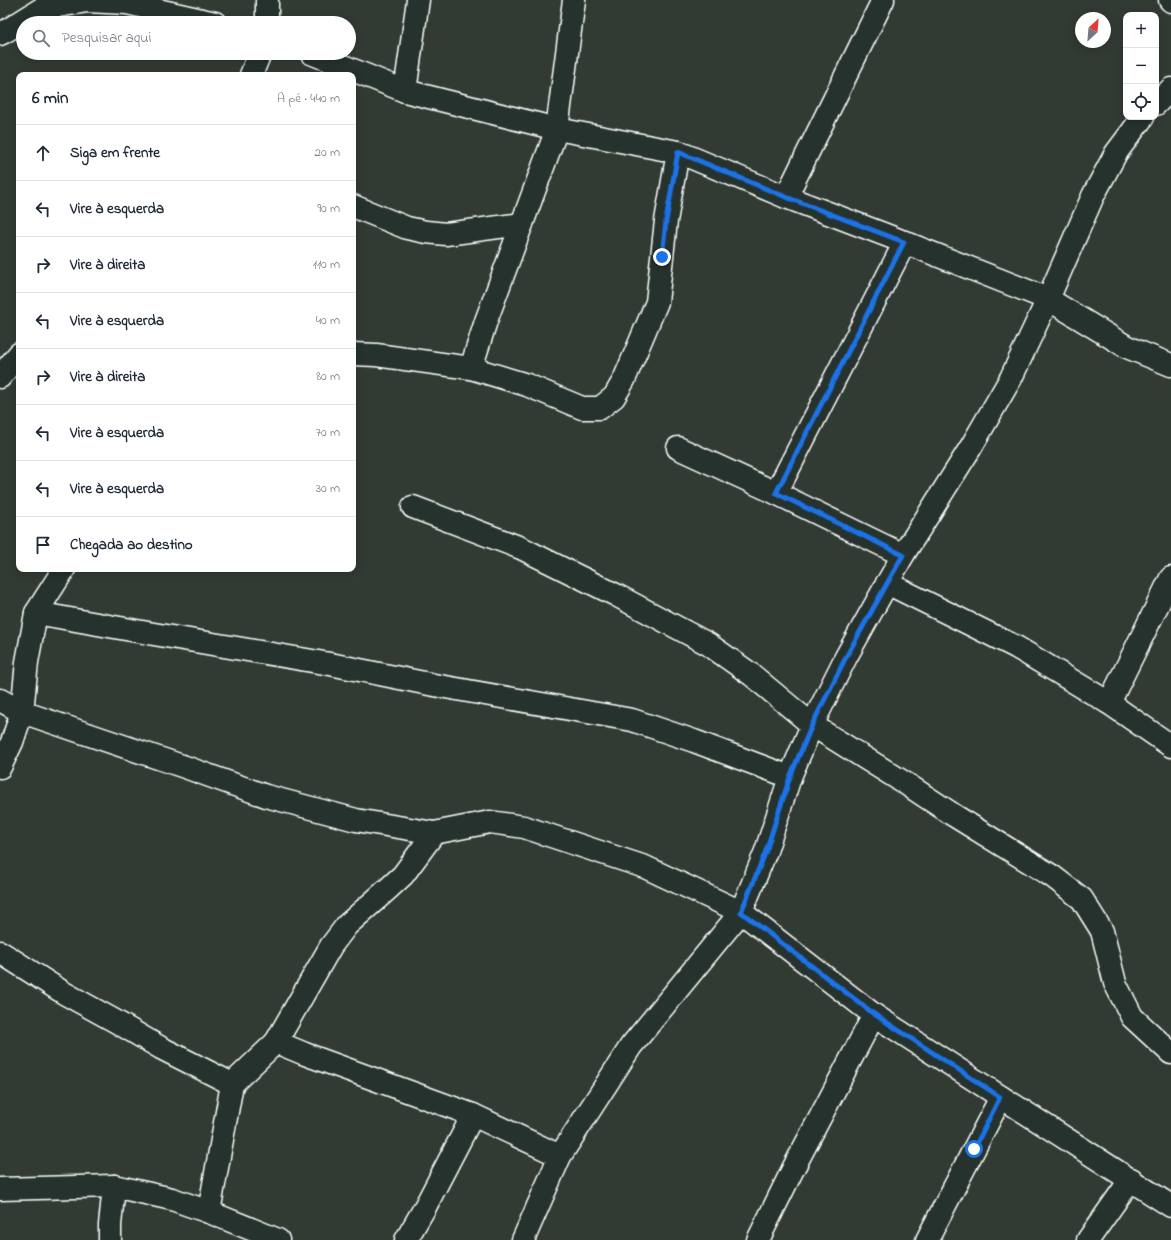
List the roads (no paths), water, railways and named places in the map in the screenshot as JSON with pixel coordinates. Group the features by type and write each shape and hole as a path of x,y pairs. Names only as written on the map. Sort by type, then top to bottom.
{"street":[{"path":"267,0 267,16"},
{"path":"405,92 418,0"},
{"path":"471,368 486,321 557,129 574,0"},
{"path":"786,197 883,0"},
{"path":"21,16 33,4 87,1 127,2 186,16"},
{"path":"0,34 6,31 16,21"},
{"path":"252,72 257,60"},
{"path":"328,60 405,92 557,129 678,152 786,197 1048,299 1127,347 1171,365"},
{"path":"1159,101 1171,89"},
{"path":"523,1240 560,1156 631,1046 741,912 766,851 790,777 812,725 846,657 903,555 971,447 1008,384 1048,299 1093,196 1116,153 1141,120"},
{"path":"356,354 376,355 471,368 527,385 582,408 600,408 614,397 624,380 657,302 666,221 678,152"},
{"path":"356,207 407,228 426,232 446,234 522,224"},
{"path":"776,493 904,242"},
{"path":"0,377 16,358"},
{"path":"678,448 776,493 903,555"},
{"path":"413,507 522,548 616,595 708,644 752,675 812,725 1052,876 1082,899 1102,931 1115,983 1132,1017 1171,1053"},
{"path":"0,767 12,742 22,712 27,662 36,613 62,572"},
{"path":"1109,703 1171,578"},
{"path":"887,583 1016,646 1109,703 1171,746"},
{"path":"36,613 330,664 434,685 632,720 694,741 790,777"},
{"path":"0,700 22,712 266,796 356,820 434,833 490,822 524,827 645,867 741,912 874,1014 1000,1097 1131,1179 1168,1197"},
{"path":"209,1212 232,1084 276,1042 331,946 347,925 403,875 434,833"},
{"path":"0,952 64,993 161,1048 232,1084"},
{"path":"758,1240 794,1167 874,1014"},
{"path":"276,1042 473,1115 560,1156"},
{"path":"927,1240 1000,1097"},
{"path":"406,1240 424,1209 473,1115"},
{"path":"1088,1240 1131,1179"},
{"path":"110,1240 114,1186"},
{"path":"0,1189 114,1186 172,1199 209,1212 278,1240"}]}
